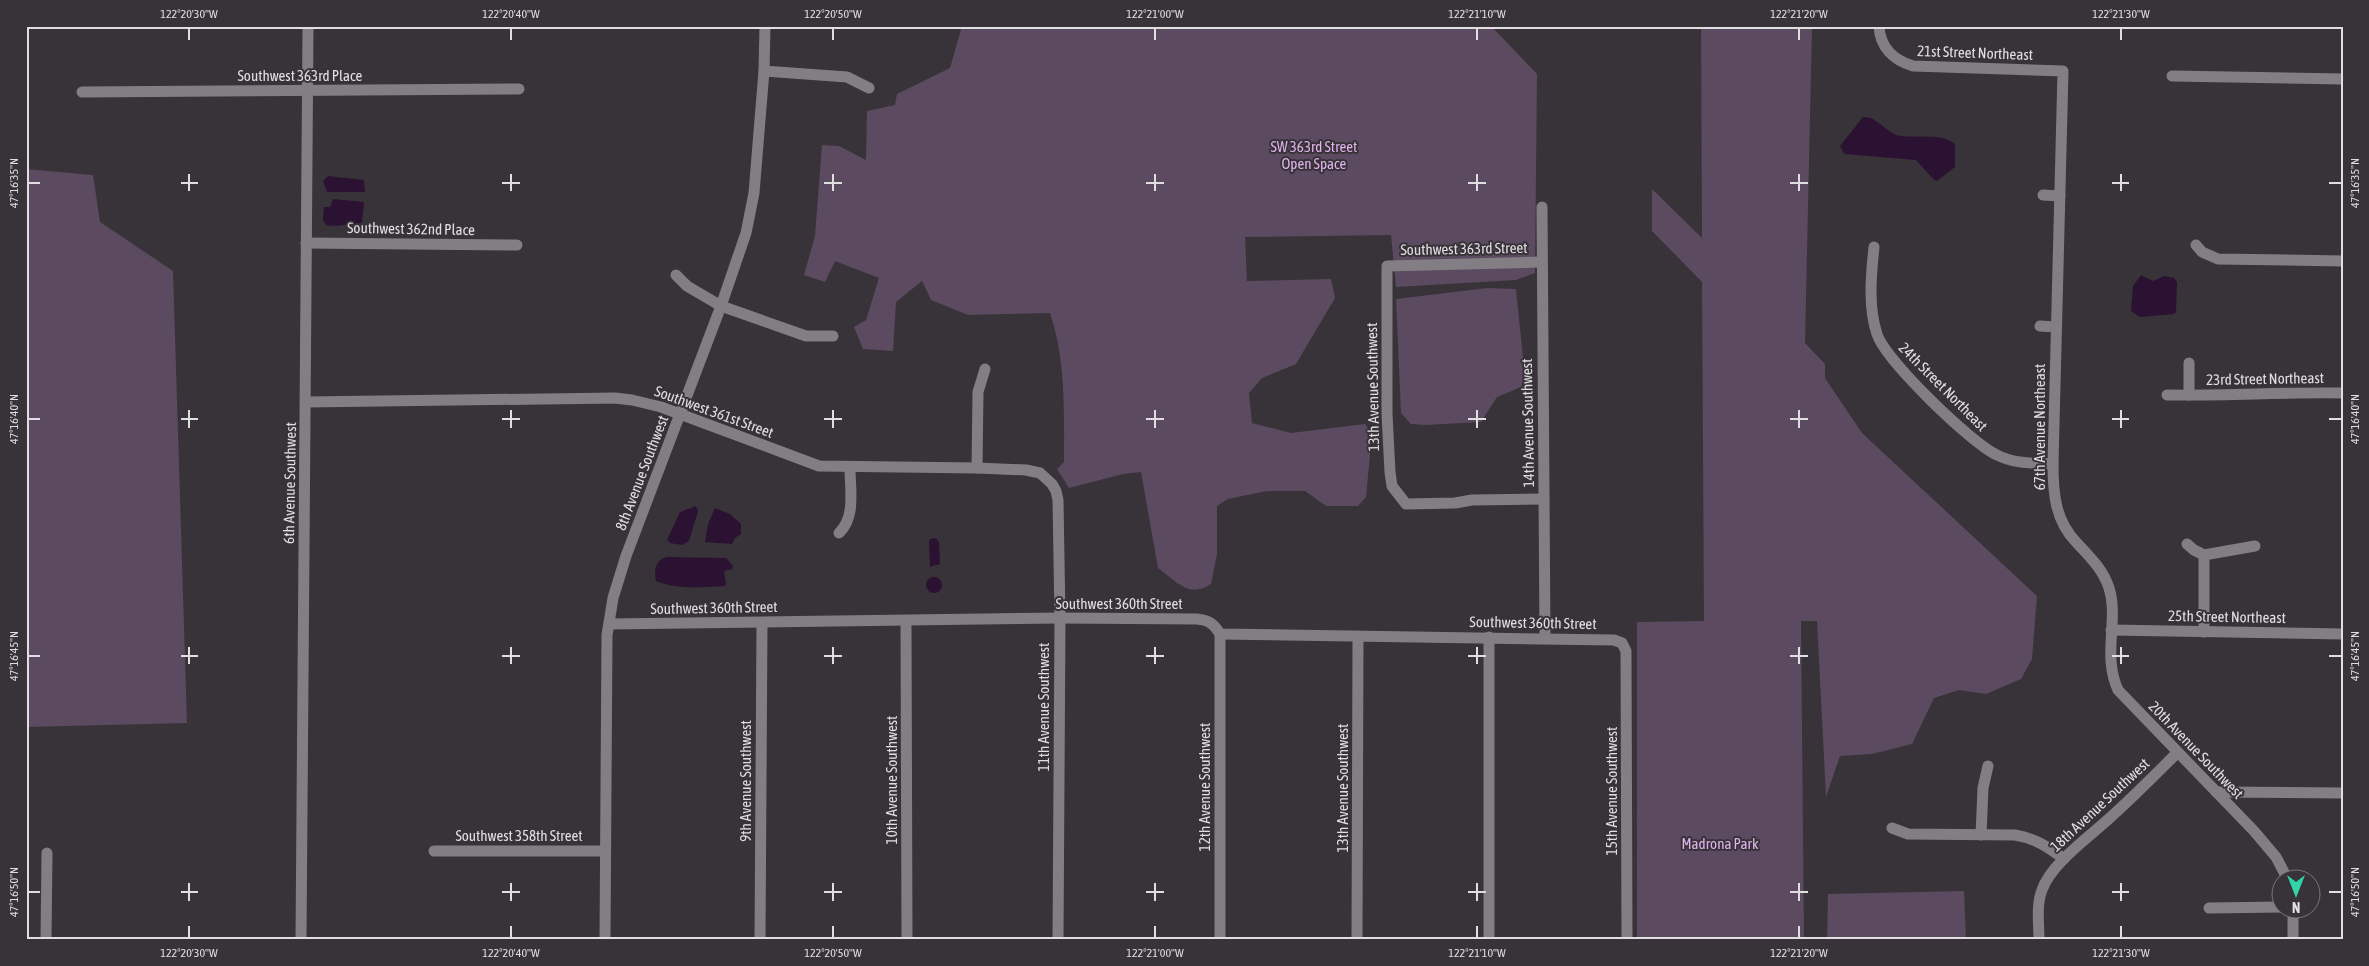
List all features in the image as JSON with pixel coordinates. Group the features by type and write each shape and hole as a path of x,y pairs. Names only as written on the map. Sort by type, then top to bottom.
{"street":[{"name":"6th Avenue Southwest","path":"301,940 308,26"},
{"name":"8th Avenue Southwest","path":"605,940 604,851 609,624 613,598 626,556 721,306 751,214 764,71 765,26"},
{"name":"21st Street Northeast","path":"1879,26 1882,44 1896,59 1913,66 2063,71"},
{"path":"764,71 847,76 869,88"},
{"name":"67th Avenue Northeast","path":"2063,71 2053,464 2055,499 2059,517 2075,541 2089,555 2102,573 2110,589 2111,630"},
{"path":"2172,76 2343,80"},
{"name":"Southwest 363rd Place","path":"82,92 308,92 519,89"},
{"path":"2043,195 2060,196"},
{"name":"14th Avenue Southwest","path":"1542,207 1545,638"},
{"name":"Southwest 362nd Place","path":"306,243 516,246"},
{"path":"2196,246 2202,252 2218,259 2343,261"},
{"name":"24th Street Northeast","path":"1874,247 1871,271 1872,311 1877,335 1886,351 1935,404 1985,449 2014,461 2053,464"},
{"name":"Southwest 363rd Street","path":"1387,266 1541,262"},
{"name":"13th Avenue Southwest","path":"1387,266 1388,414 1392,486 1406,504 1454,504 1472,500 1544,499"},
{"path":"676,276 687,286 721,306 806,336 833,336"},
{"path":"2040,326 2056,326"},
{"name":"23rd Street Northeast","path":"2189,363 2189,395"},
{"path":"976,468 978,392 985,369"},
{"name":"23rd Street Northeast","path":"2167,395 2343,393"},
{"name":"Southwest 361st Street","path":"306,402 615,398 646,403 680,414 806,463 819,466 1026,470 1040,473 1047,478"},
{"path":"839,533 846,527 850,516 850,468"},
{"name":"11th Avenue Southwest","path":"1047,478 1056,491 1058,500 1060,618 1058,940"},
{"path":"2187,544 2194,550 2204,554 2255,546"},
{"path":"2204,554 2204,632"},
{"name":"Southwest 360th Street","path":"609,624 1060,618 1197,619 1207,620 1215,626 1220,634 1545,638 1614,640 1622,643"},
{"name":"10th Avenue Southwest","path":"906,621 907,940"},
{"name":"9th Avenue Southwest","path":"760,940 762,623"},
{"name":"25th Street Northeast","path":"2111,630 2343,634"},
{"name":"20th Avenue Southwest","path":"2111,630 2112,671 2118,690 2276,857 2282,868"},
{"name":"12th Avenue Southwest","path":"1220,634 1220,940"},
{"name":"13th Avenue Southwest","path":"1357,940 1358,636"},
{"path":"1489,638 1489,940"},
{"name":"15th Avenue Southwest","path":"1622,643 1626,651 1627,940"},
{"name":"18th Avenue Southwest","path":"2039,940 2039,900 2042,888 2064,858 2178,754"},
{"path":"1981,835 1983,788 1988,766"},
{"path":"2216,792 2343,793"},
{"path":"1892,828 1908,834 2028,837 2042,843 2064,858"},
{"name":"Southwest 358th Street","path":"434,851 604,851"},
{"path":"46,940 47,853"},
{"path":"2209,908 2272,907"},
{"path":"2292,918 2293,940"}],"green space":[{"name":"SW 363rd Street Open Space","path":"962,26 1491,26 1537,74 1535,273 1516,280 1396,287 1391,235 1245,237 1247,281 1331,279 1335,298 1296,364 1262,378 1249,393 1252,423 1291,433 1365,424 1372,434 1366,497 1358,506 1326,506 1305,491 1267,491 1228,499 1217,506 1217,554 1211,584 1196,590 1189,589 1177,583 1158,568 1141,472 1123,474 1069,488 1057,469 1064,462 1063,386 1059,349 1050,313 968,315 931,300 922,281 896,302 893,351 863,349 854,327 866,320 879,278 835,261 825,282 804,275 815,236 822,145 839,146 866,160 867,111 895,105 897,94 950,68"},
{"name":"Madrona Park","path":"1701,26 1812,26 1805,343 1825,364 1825,378 1862,433 2037,596 2032,659 2021,679 1986,694 1959,690 1934,698 1912,744 1872,754 1840,756 1826,797 1817,621 1801,621 1804,940 1637,940 1637,622 1704,621 1702,282 1652,231 1652,189 1702,238"},
{"path":"26,169 93,175 100,222 173,271 187,723 26,727"},
{"path":"1487,288 1516,289 1525,378 1521,387 1497,397 1481,422 1411,424 1401,413 1396,299"},
{"path":"1964,891 1966,940 1827,940 1828,894"}],"shaded area":[{"path":"1863,117 1873,119 1896,135 1937,137 1950,141 1955,144 1955,167 1937,181 1916,160 1844,154 1840,146"},
{"path":"328,176 364,180 365,192 327,192 323,181"},
{"path":"333,199 364,202 362,223 326,225 323,220 324,207 330,207"},
{"path":"2141,275 2153,281 2164,276 2174,278 2177,282 2176,312 2174,314 2140,317 2131,311 2133,286"},
{"path":"696,506 698,511 689,541 682,545 670,543 667,540 680,512"},
{"path":"715,508 730,514 741,524 741,534 735,538 732,544 705,542 708,524"},
{"path":"936,538 939,542 940,564 930,567 929,542 930,539"},
{"path":"667,557 726,558 733,566 732,569 724,571 726,585 724,586 672,586 656,581 656,566 660,560"},
{"path":"934,577 940,579 942,585 940,591 934,593 928,591 926,585 928,579"}]}
